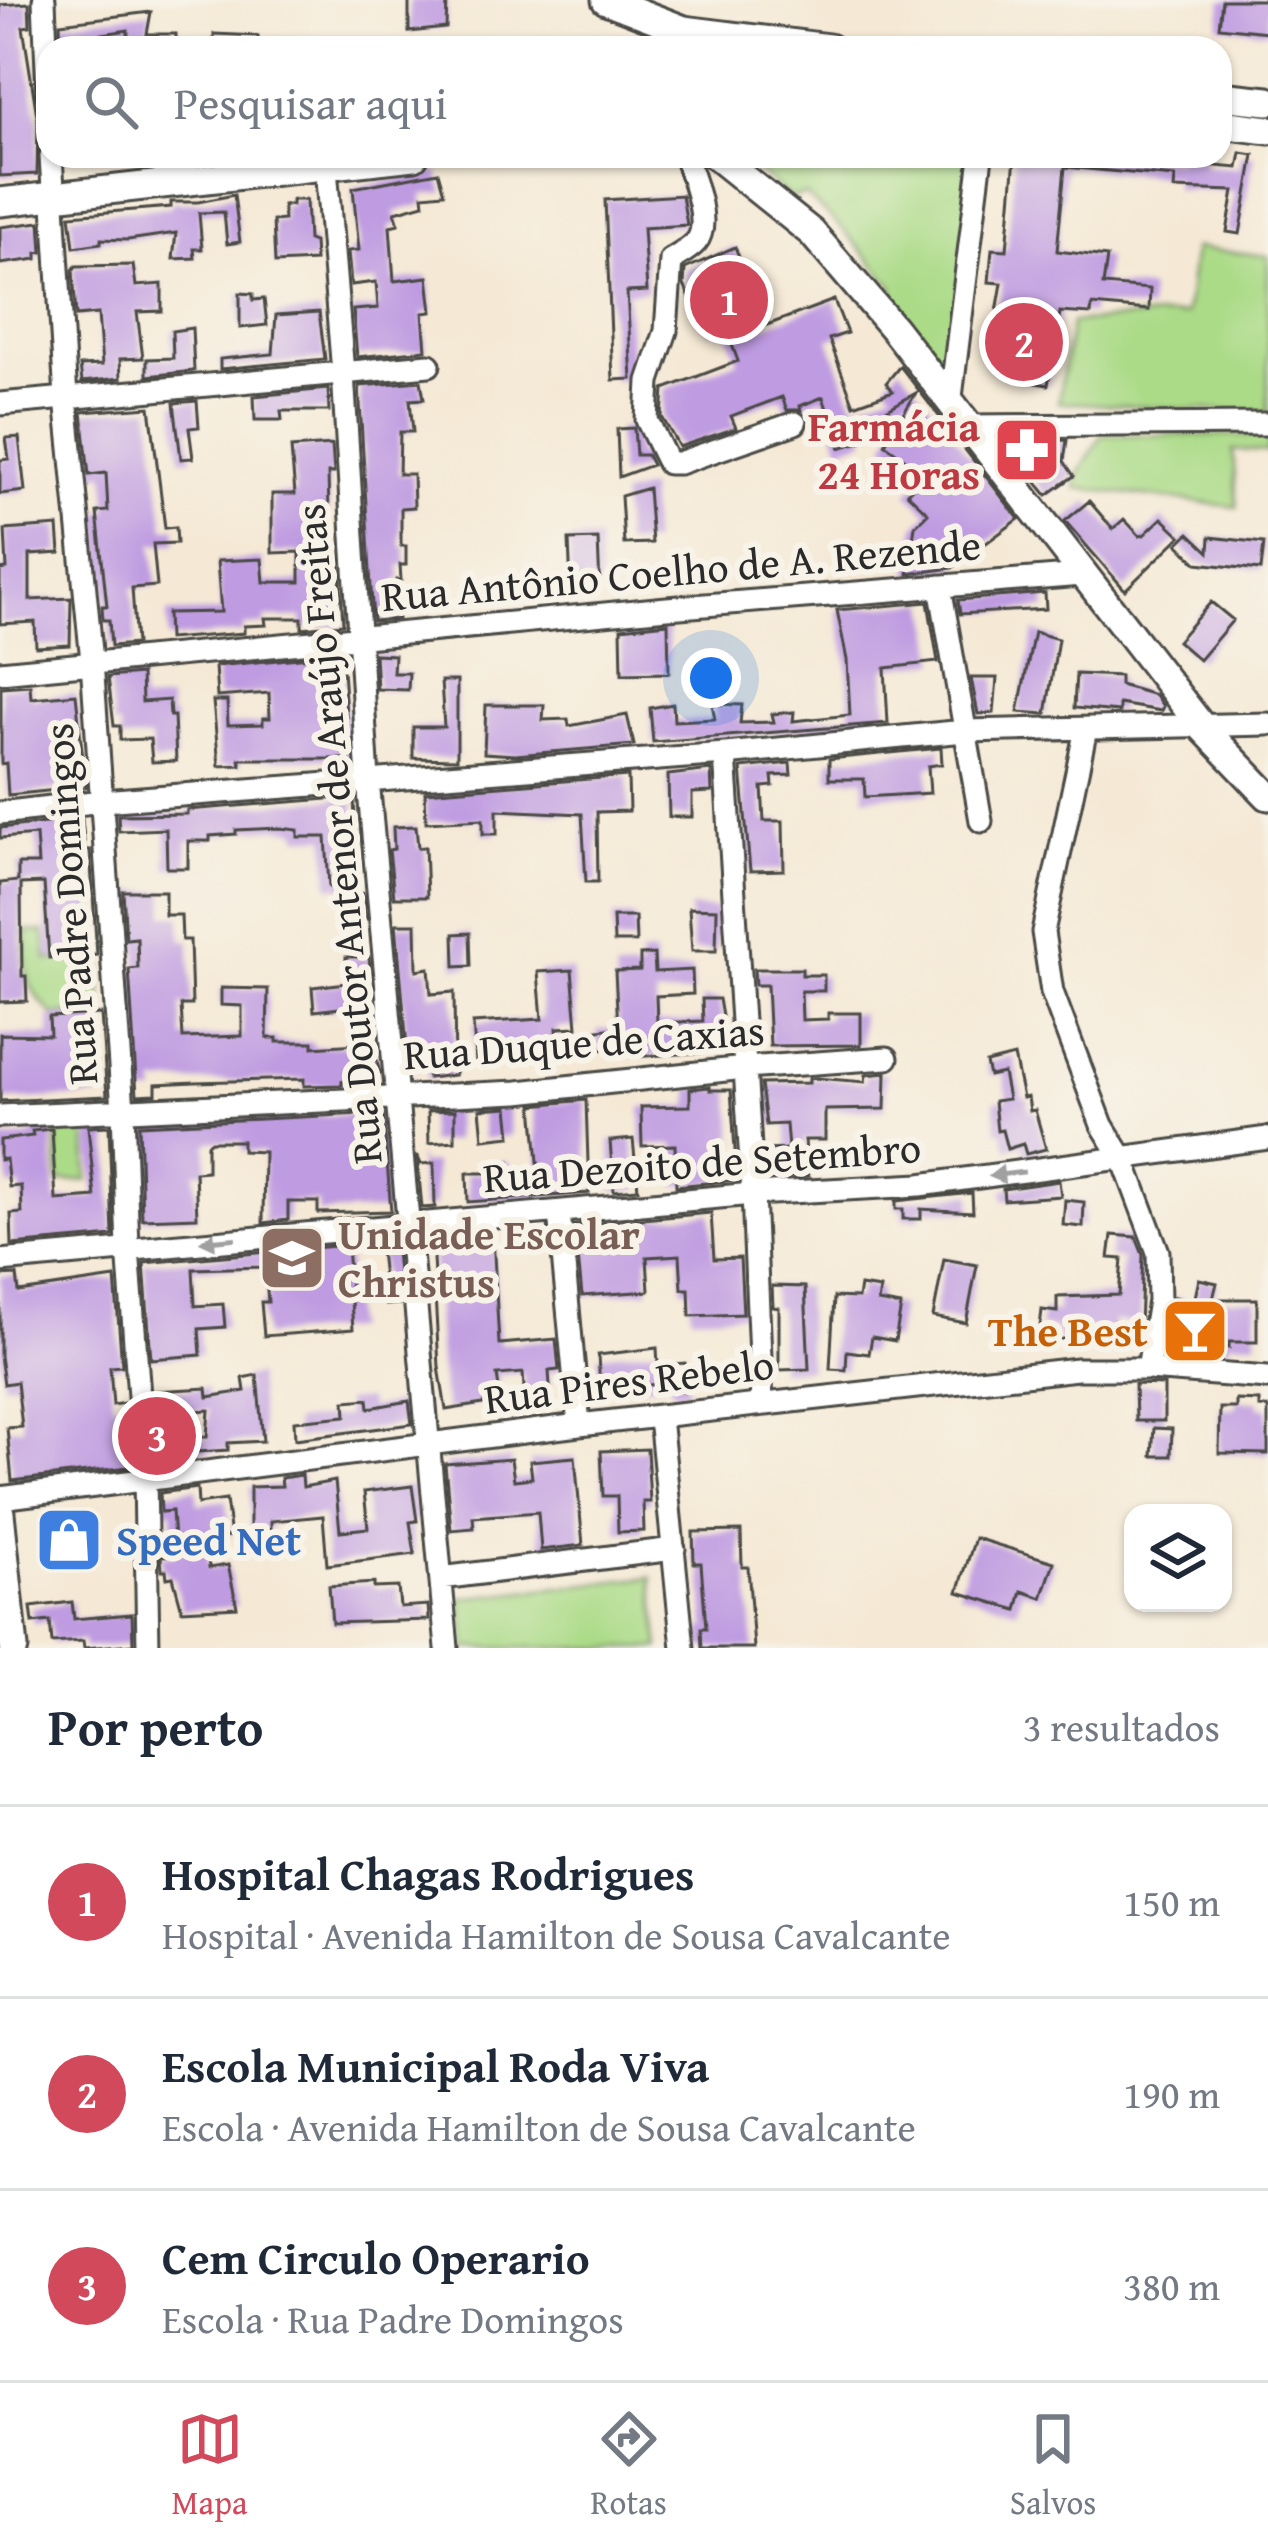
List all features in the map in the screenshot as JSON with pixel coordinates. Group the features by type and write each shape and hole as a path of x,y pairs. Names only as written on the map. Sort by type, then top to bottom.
{"main road":[{"path":"609,1 682,36"},
{"path":"1232,97 1268,101"},
{"path":"1232,126 1268,130"},
{"path":"0,202 273,168"},
{"path":"731,168 812,232 894,329 1202,727 1268,796"},
{"path":"0,1513 14,1648"}],"street":[{"path":"44,0 46,36"},
{"name":"Rua Padre Domingos","path":"51,168 66,398 103,801 145,1478 148,1648"},
{"name":"Rua Doutor Antenor de Araújo Freitas","path":"327,168 368,780 447,1648"},
{"path":"689,168 698,191 702,230 698,241 671,260 665,331 649,381 646,420 668,463 795,423"},
{"path":"980,168 958,416 1268,424"},
{"path":"0,404 429,365"},
{"name":"Rua Antônio Coelho de A. Rezende","path":"0,672 1082,575"},
{"path":"940,586 981,821"},
{"path":"0,813 965,731 1267,724 1268,698"},
{"path":"1086,729 1043,932 1052,992 1102,1125 1123,1159 1158,1252 1159,1300 1148,1369"},
{"path":"725,754 762,1404"},
{"name":"Rua Duque de Caxias","path":"0,1116 518,1092 887,1058"},
{"name":"Rua Dezoito de Setembro","path":"0,1261 409,1223 920,1185 1268,1138"},
{"path":"559,1212 578,1425"},
{"name":"Rua Pires Rebelo","path":"0,1498 578,1425 1077,1370 1148,1369 1268,1378"},
{"path":"660,1417 683,1648"},
{"path":"441,1578 674,1549"}],"green space":[{"path":"753,168 974,168 950,356 938,360 932,356 891,303 894,287 841,227 805,195 791,198"},
{"path":"1194,248 1268,256 1268,413 1058,402 1071,323 1186,314"},
{"path":"1102,435 1268,435 1268,452 1233,450 1237,507 1076,488 1079,473"},
{"path":"26,931 44,932 47,960 100,958 102,1011 54,1015 44,1005 28,978"},
{"path":"85,1125 88,1180 59,1182 56,1127"},
{"path":"652,1577 660,1648 467,1648 461,1598"}],"building":[{"path":"409,0 447,0 446,28 409,32"},
{"path":"1222,0 1268,0 1268,32 1219,27"},
{"path":"29,3 30,26 23,27 36,109 37,174 0,176 0,5"},
{"path":"151,12 147,34 176,36 128,36 128,30 61,36 60,23"},
{"path":"1241,153 1254,155 1240,234 1227,232 1234,191 1174,189 1175,177 1076,168 1232,167 1238,168"},
{"path":"1014,168 1065,168 1057,251 1107,257 1103,285 1150,289 1149,310 1092,305 1091,314 1060,312 1048,385 1012,379 1019,333 994,329 1002,283 989,282 992,249 1007,250"},
{"path":"438,172 444,193 423,195 424,204 395,212 399,224 390,226 394,281 428,277 432,312 423,313 426,350 357,357 353,310 378,308 376,282 351,285 348,251 359,250 353,188"},
{"path":"234,195 240,242 227,244 224,212 199,213 202,249 194,249 195,258 173,259 176,233 101,239 101,243 74,247 70,215 171,207 171,202"},
{"path":"682,195 687,225 643,228 647,291 627,292 632,379 613,380 605,200"},
{"path":"292,200 306,200 308,240 314,242 315,261 275,263 273,221 284,220 283,205 292,205"},
{"path":"40,222 42,252 37,259 0,264 0,227"},
{"path":"735,247 744,269 736,273 759,328 834,300 847,333 829,339 854,405 893,391 886,383 900,366 1019,519 952,568 908,574 915,526 928,513 907,493 926,474 885,444 916,393 865,422 866,440 840,448 823,397 800,406 801,410 787,410 782,397 731,416 736,428 679,447 662,417 664,389 738,361 725,326 710,333 684,285 685,269"},
{"path":"133,265 136,286 162,284 162,311 137,312 143,358 120,359 121,378 82,382 80,366 102,365 98,314 76,316 73,270 76,266"},
{"path":"240,293 253,294 253,300 264,299 267,325 240,328"},
{"path":"319,312 325,359 220,369 220,359 273,354 276,315"},
{"path":"192,328 194,371 147,376 147,359 173,358 172,331"},
{"path":"421,381 424,399 410,400 413,432 400,432 399,474 413,474 414,507 401,508 406,565 400,565 401,580 396,580 398,619 373,621 359,386"},
{"path":"328,389 329,411 281,411 282,420 255,420 254,396"},
{"path":"197,401 199,427 189,428 193,458 181,459 174,403"},
{"path":"150,407 165,528 176,527 177,543 153,544 157,586 132,588 136,644 111,646 109,620 103,620 102,606 107,606 97,512 108,511 106,473 89,475 82,412"},
{"path":"634,428 636,455 647,455 652,465 619,477 617,429"},
{"path":"19,437 25,491 0,494 0,460 9,459 6,438"},
{"path":"1067,440 1064,461 1074,476 1047,495 1003,441"},
{"path":"332,445 334,473 328,473 329,513 325,513 327,555 339,555 343,624 302,628 302,618 265,618 266,625 244,626 244,633 168,639 167,613 221,612 217,561 262,559 264,582 300,582 300,552 272,553 272,494 295,494 291,448"},
{"path":"648,488 652,543 624,544 621,496"},
{"path":"1089,501 1113,529 1124,519 1140,536 1162,518 1181,536 1125,590 1065,521"},
{"path":"58,526 60,553 30,555 30,600 71,598 70,645 36,647 35,622 0,624 0,570 7,569 5,530"},
{"path":"1189,533 1209,552 1210,537 1264,543 1261,570 1197,563 1178,544"},
{"path":"598,539 600,587 571,588 569,540"},
{"path":"1045,593 1046,609 960,614 958,600"},
{"path":"928,602 938,662 885,668 888,723 653,742 650,708 673,704 674,721 715,719 712,704 742,705 740,723 774,722 772,714 794,712 793,721 850,715 847,660 837,610"},
{"path":"1211,602 1233,620 1199,660 1177,641"},
{"path":"668,623 669,673 622,674 621,628"},
{"path":"1034,632 1058,639 1046,714 1018,712"},
{"path":"342,654 349,759 240,759 241,765 219,766 213,701 227,701 228,725 263,724 263,718 270,718 269,693 217,697 215,666"},
{"path":"375,654 394,655 393,673 409,673 408,690 377,689"},
{"path":"141,674 142,702 169,700 176,761 152,762 150,739 120,740 120,726 114,726 108,677"},
{"path":"1076,674 1120,676 1120,685 1155,695 1163,706 1161,711 1119,704 1119,712 1074,708"},
{"path":"971,678 997,678 994,713 978,714"},
{"path":"441,681 457,681 457,759 413,758 413,727 444,727"},
{"path":"30,685 31,698 76,694 86,787 8,795 6,763 1,764 1,687"},
{"path":"486,705 544,705 543,720 568,719 569,726 627,715 634,745 515,755 484,753"},
{"path":"941,748 942,764 928,766 930,793 865,797 864,779 829,779 829,759"},
{"path":"790,763 791,775 772,776 773,786 762,787 764,821 783,821 784,870 750,871 741,768"},
{"path":"711,770 712,792 692,793 692,817 669,817 668,775"},
{"path":"628,776 629,811 597,812 598,882 586,882 582,814 497,810 497,834 483,834 483,819 426,822 425,792"},
{"path":"354,797 358,894 363,893 366,919 344,920 342,886 329,887 326,837 298,837 298,830 280,828 236,830 236,834 210,836 210,841 188,841 188,868 167,868 166,829 119,831 118,815 187,814 187,810"},
{"path":"82,819 85,850 90,850 97,955 49,958 44,883 21,884 22,976 26,976 27,1001 0,1002 0,883 18,881 18,864 38,864 36,835 0,838 0,828"},
{"path":"416,826 418,848 425,847 427,897 394,897 389,850 394,849 393,827"},
{"path":"123,891 165,891 165,915 181,915 182,940 190,940 192,1005 181,1005 183,1038 242,1036 242,1006 221,1005 221,988 268,989 267,1038 313,1042 313,1047 372,1043 380,1073 349,1075 342,1085 304,1086 304,1079 156,1084 156,1094 137,1095 129,969 138,968 137,938 126,939"},
{"path":"689,908 717,909 716,951 692,951"},
{"path":"613,917 635,917 636,942 614,942"},
{"path":"396,924 416,924 417,970 429,968 431,994 454,992 455,1075 428,1078 427,1068 409,1069"},
{"path":"470,933 471,966 455,967 454,934"},
{"path":"654,954 655,972 692,970 693,994 656,996 657,1023 703,1021 702,999 719,999 728,1051 631,1057 631,1046 599,1050 597,1030 618,1028 615,971 640,970 640,955"},
{"path":"346,957 369,957 371,978 346,979"},
{"path":"754,969 802,969 802,975 824,975 824,991 801,991 802,1020 828,1019 828,1013 861,1013 861,1045 770,1046 767,985 755,985"},
{"path":"572,970 577,1027 557,1028 558,1045 531,1047 532,1060 476,1063 473,1023 542,1019 538,972"},
{"path":"356,982 358,1006 314,1011 312,987"},
{"path":"101,1014 107,1096 0,1101 0,1034 50,1035 49,1017"},
{"path":"1014,1056 1023,1098 1028,1097 1030,1111 1035,1110 1046,1149 1026,1154 1023,1144 1007,1149 1002,1130 997,1131 994,1101 1008,1099 1003,1073 989,1076 986,1063"},
{"path":"886,1073 885,1109 825,1110 825,1140 805,1140 808,1176 790,1177 789,1169 767,1170 765,1150 788,1149 786,1124 766,1125 761,1084 809,1083 816,1078 865,1082 866,1075"},
{"path":"690,1089 731,1090 737,1180 676,1186 675,1145 642,1146 641,1107 690,1106"},
{"path":"586,1100 589,1193 468,1202 467,1173 490,1173 490,1162 509,1161 509,1174 539,1173 533,1105"},
{"path":"508,1107 511,1136 483,1139 480,1109"},
{"path":"455,1110 455,1141 429,1143 428,1111"},
{"path":"383,1113 391,1211 318,1213 318,1202 288,1202 288,1220 263,1223 264,1152 242,1151 242,1141 211,1141 207,1171 195,1172 197,1217 142,1219 139,1125"},
{"path":"109,1126 113,1236 12,1245 11,1214 22,1213 21,1186 9,1187 6,1159 0,1160 0,1140 52,1129 56,1200 95,1197 88,1127"},
{"path":"633,1139 638,1189 614,1191 610,1141"},
{"path":"417,1155 421,1164 434,1163 435,1207 422,1208"},
{"path":"1059,1181 1061,1196 1004,1200 1003,1189"},
{"path":"972,1193 973,1212 921,1209 921,1219 903,1219 903,1209 896,1209 896,1201"},
{"path":"1065,1200 1084,1202 1083,1227 1063,1225"},
{"path":"711,1213 714,1259 740,1258 743,1314 690,1316 680,1255 647,1257 649,1291 582,1296 575,1225"},
{"path":"1112,1235 1136,1237 1143,1255 1140,1324 1114,1321 1114,1329 1076,1329 1077,1339 1058,1339 1057,1329 1040,1327 1042,1310 1057,1312 1057,1297 1119,1295 1122,1259 1109,1258"},
{"path":"493,1237 499,1344 556,1339 559,1370 549,1371 551,1401 525,1403 523,1373 497,1375 501,1401 446,1410 432,1240"},
{"path":"395,1241 401,1304 386,1305 379,1242"},
{"path":"347,1245 353,1329 264,1336 265,1267 193,1269 195,1306 223,1304 225,1327 199,1329 201,1355 151,1359 144,1263"},
{"path":"944,1259 977,1265 966,1323 933,1317"},
{"path":"17,1275 19,1292 115,1278 122,1366 110,1367 113,1405 124,1403 129,1467 12,1481 7,1428 22,1427 17,1382 4,1384 0,1276"},
{"path":"1199,1279 1217,1283 1213,1299 1257,1299 1257,1342 1209,1347 1207,1358 1172,1351 1177,1332 1171,1331 1174,1297 1194,1302"},
{"path":"772,1286 805,1287 809,1369 779,1370 779,1308 773,1307"},
{"path":"860,1286 880,1289 878,1302 901,1306 895,1341 872,1337 869,1354 847,1351 846,1370 830,1369 834,1297 858,1298"},
{"path":"657,1348 658,1365 685,1363 688,1391 672,1392 671,1383 600,1389 598,1355"},
{"path":"257,1375 263,1441 228,1443 228,1450 198,1452 197,1437 207,1437 209,1410 157,1413 155,1391 207,1388 208,1397 245,1391 243,1378"},
{"path":"1135,1384 1164,1385 1164,1421 1136,1421"},
{"path":"368,1399 369,1408 409,1401 412,1424 295,1439 294,1421 346,1416 345,1401"},
{"path":"1236,1400 1259,1401 1259,1407 1268,1408 1268,1454 1219,1453 1220,1408 1236,1408"},
{"path":"1154,1428 1172,1429 1171,1456 1152,1456"},
{"path":"647,1449 650,1502 643,1502 644,1531 618,1532 617,1496 603,1496 601,1451"},
{"path":"575,1457 583,1545 541,1550 538,1512 473,1517 474,1528 451,1530 445,1464 511,1459 514,1480 532,1478 530,1461"},
{"path":"302,1475 303,1487 335,1481 340,1531 368,1528 364,1492 412,1486 415,1554 327,1565 323,1516 271,1521 271,1529 250,1530 250,1487 282,1486 281,1478"},
{"path":"197,1488 198,1504 226,1500 231,1536 207,1539 209,1568 228,1565 237,1607 182,1610 173,1577 167,1578 162,1570 161,1556 175,1555 172,1511 161,1512 160,1493"},
{"path":"741,1531 754,1648 702,1648 701,1628 706,1628 701,1563 694,1563 693,1532"},
{"path":"975,1538 1054,1562 1042,1598 1022,1591 1017,1610 958,1592"},
{"path":"374,1583 374,1588 398,1587 400,1607 428,1605 429,1620 332,1623 329,1586"},
{"path":"72,1602 74,1619 132,1614 133,1644 84,1648 83,1641 52,1643 50,1621 33,1623 31,1607"}],"place":[{"name":"Hospital Chagas Rodrigues","path":"729,300"},
{"name":"Escola Municipal Roda Viva","path":"1024,342"},
{"name":"Farmácia 24 Horas","path":"1027,450"},
{"name":"Unidade Escolar Christus","path":"292,1258"},
{"name":"The Best","path":"1195,1331"},
{"name":"Cem Circulo Operario","path":"157,1436"},
{"name":"Speed Net","path":"69,1540"}]}
